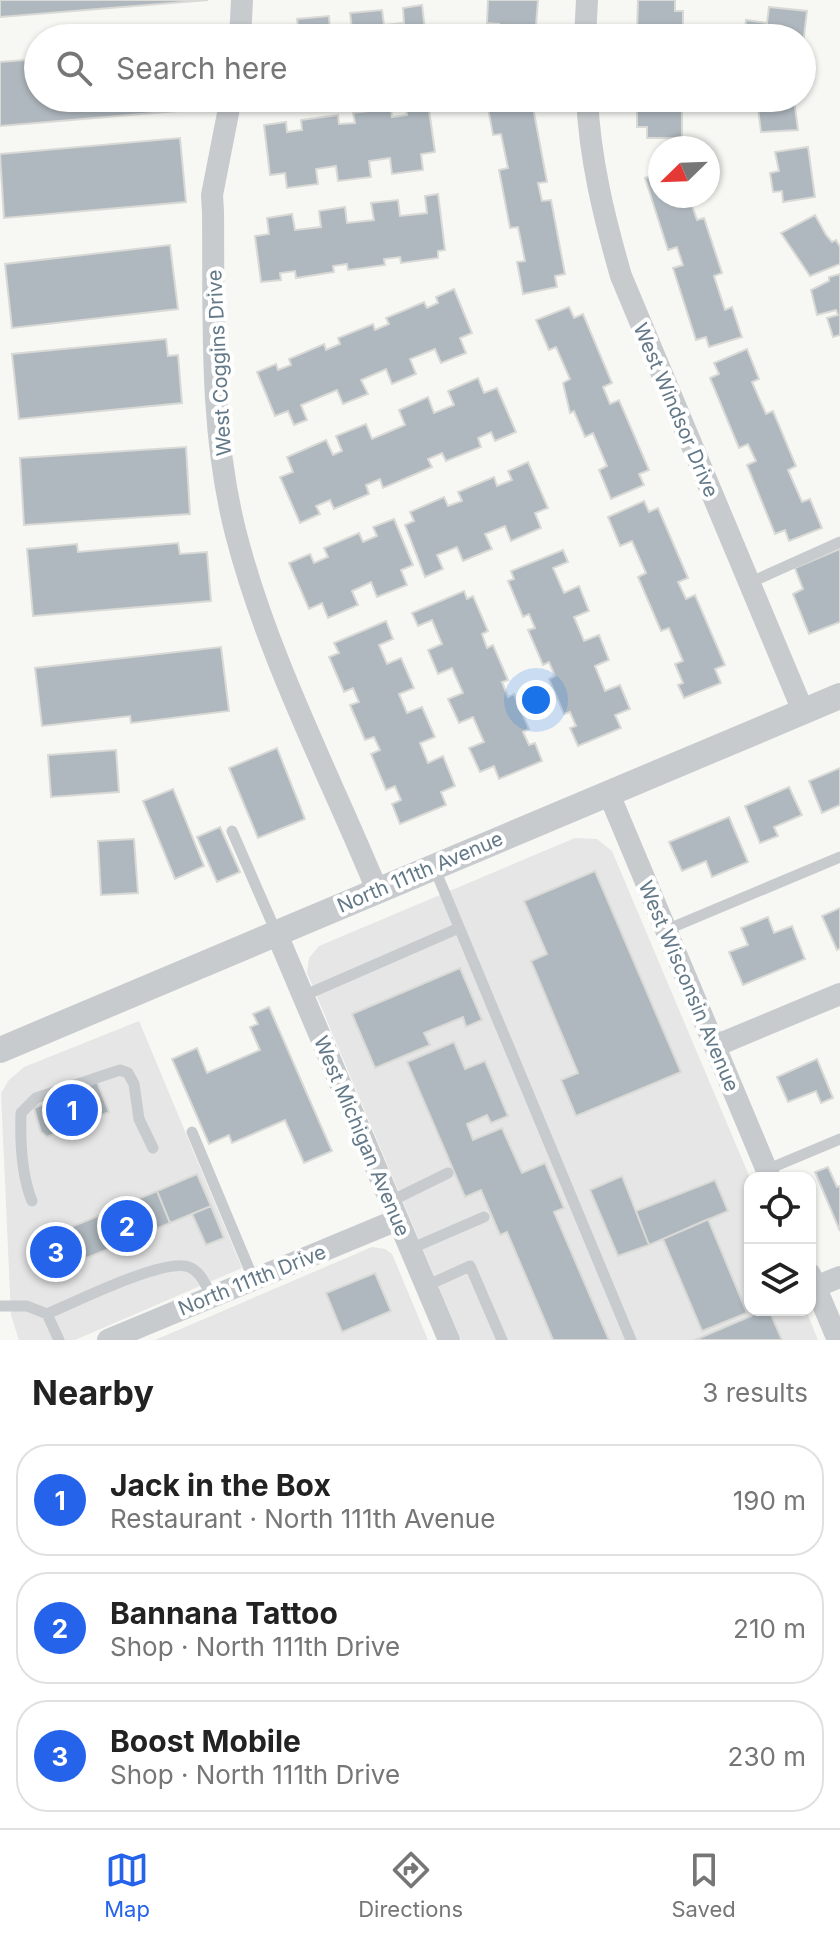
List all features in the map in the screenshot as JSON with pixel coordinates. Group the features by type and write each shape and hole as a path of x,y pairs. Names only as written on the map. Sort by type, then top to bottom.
{"street":[{"path":"241,24 242,0"},
{"path":"586,24 587,0"},
{"name":"West Coggins Drive","path":"228,112 212,204 219,435 235,532 269,636 377,890"},
{"name":"West Windsor Drive","path":"588,112 595,174 621,276 803,711"},
{"name":"North 111th Avenue","path":"0,1050 840,696"},
{"name":"West Wisconsin Avenue","path":"609,794 767,1172"},
{"name":"West Michigan Avenue","path":"276,932 449,1340"},
{"path":"715,1046 840,994"},
{"name":"North 111th Drive","path":"108,1340 253,1278 393,1211"},
{"path":"816,1280 840,1277"},
{"path":"816,1287 838,1340"}],"lane":[{"path":"749,583 840,542"},
{"path":"232,831 276,932"},
{"path":"666,930 840,857"},
{"path":"434,867 631,1340"},
{"path":"303,996 459,928"},
{"path":"32,1201 25,1183 21,1113 36,1098 95,1076 120,1070 128,1073 134,1084 139,1119 153,1148"},
{"path":"192,1132 253,1278"},
{"path":"772,1172 840,1139"},
{"path":"393,1211 448,1173"},
{"path":"410,1249 484,1217"},
{"path":"47,1314 139,1275 172,1266 188,1266 201,1276 211,1296"},
{"path":"426,1286 470,1266 502,1340"},
{"path":"0,1306 27,1306 47,1314 59,1340"}],"shaded area":[{"path":"575,838 597,839 612,851 747,1172 744,1172 744,1316 808,1316 818,1340 461,1340 307,973 309,958 319,946"},
{"path":"139,1021 242,1268 75,1340 19,1340 11,1315 1,1093 9,1080 24,1067"},
{"path":"372,1247 385,1249 392,1254 428,1340 155,1340"}],"building":[{"path":"0,0 208,0 0,17"},
{"path":"488,0 538,0 536,24 487,23"},
{"path":"638,0 675,0 675,11 683,11 683,24 637,24"},
{"path":"422,5 424,24 394,24 404,23 403,8"},
{"path":"769,7 807,11 805,24 746,24 746,20 767,23"},
{"path":"382,10 384,24 351,24 350,13"},
{"path":"329,16 330,24 298,24 297,19"},
{"path":"24,60 24,112 165,112 0,126 0,62"},
{"path":"391,112 392,117 407,115 407,112 429,112 435,152 421,154 423,170 392,174 390,158 369,161 371,177 338,181 336,166 316,169 318,184 287,188 285,173 270,175 264,125 286,122 287,132 302,130 301,120 338,115 339,124 355,123 353,113"},
{"path":"489,112 534,112 547,182 538,183 542,201 551,200 565,274 555,276 557,287 523,294 517,262 525,261 518,227 510,228 499,170 508,168 501,134 493,135"},
{"path":"637,112 682,112 682,136 647,138 647,127 637,127"},
{"path":"758,112 796,112 798,130 761,132"},
{"path":"180,138 186,202 4,218 0,154"},
{"path":"808,147 815,197 783,202 782,191 773,192 770,173 779,171 775,152"},
{"path":"438,194 445,250 438,251 438,258 401,263 400,257 384,259 385,265 348,270 347,264 333,266 334,272 296,278 295,271 280,273 281,280 261,282 255,236 269,234 267,218 292,214 295,230 321,227 319,211 345,207 347,223 374,220 371,203 398,200 400,216 427,213 425,196"},
{"path":"655,208 693,208 697,220 704,218 722,273 714,276 725,310 732,307 742,337 709,347 706,337 696,340 673,268 683,265 677,247 668,250"},
{"path":"815,215 826,235 832,242 836,240 840,247 840,264 810,276 781,233"},
{"path":"170,245 178,309 12,328 5,264"},
{"path":"840,274 840,335 833,337 827,318 838,315 836,310 817,315 811,290 829,281 829,277"},
{"path":"454,289 472,333 460,338 466,353 441,363 435,349 410,359 416,374 392,384 386,369 361,380 368,394 343,404 337,390 301,405 307,420 294,425 288,411 275,416 257,372 276,364 278,370 291,365 289,359 324,344 326,350 340,344 338,338 373,324 375,330 389,324 386,318 424,302 427,308 438,303 436,297"},
{"path":"569,307 574,318 583,314 612,383 603,387 610,404 619,400 649,470 639,474 644,485 611,499 599,470 607,466 593,433 585,437 574,411 570,413 563,383 570,379 556,347 549,350 536,320"},
{"path":"166,339 168,356 178,355 182,403 19,419 12,354"},
{"path":"747,349 759,379 752,382 766,414 773,411 796,466 788,470 802,502 810,499 822,528 789,541 785,530 775,534 747,465 756,461 748,444 739,448 710,378 719,374 714,363"},
{"path":"478,378 484,393 497,388 516,432 495,441 491,432 478,438 481,447 446,461 442,453 428,459 432,467 383,488 380,479 366,485 369,494 334,509 330,500 316,506 320,514 300,523 280,477 293,472 287,457 326,440 333,455 342,451 336,436 366,424 372,439 405,425 399,410 428,397 434,413 454,405 448,391"},
{"path":"186,447 190,514 24,525 20,458"},
{"path":"528,462 548,508 535,513 541,528 511,541 505,526 485,534 492,549 463,561 457,547 437,555 443,569 425,577 405,525 414,521 410,512 444,497 448,506 462,501 458,492 494,477 497,486 512,480 508,471"},
{"path":"644,501 649,512 658,508 688,578 678,582 686,599 695,595 725,665 715,669 721,683 684,698 678,685 683,683 675,664 683,661 669,628 661,631 638,577 646,573 632,541 620,546 608,517"},
{"path":"394,519 413,565 401,570 407,585 377,597 371,582 352,591 358,605 328,618 322,603 309,609 289,563 310,554 314,563 328,557 324,548 359,533 363,542 377,536 373,527"},
{"path":"178,543 180,554 207,552 211,601 33,616 27,549 77,544 78,552"},
{"path":"840,549 840,622 809,634 793,594 803,589 795,568"},
{"path":"563,550 568,562 553,568 564,593 579,586 589,611 574,617 584,641 599,635 609,660 595,666 605,691 620,685 630,709 615,715 621,728 578,746 570,728 576,726 570,712 564,714 549,679 555,676 549,662 543,665 528,630 535,628 529,614 523,617 508,581 514,579 511,571"},
{"path":"464,591 467,599 473,596 488,631 482,634 487,648 493,645 508,680 502,682 508,697 514,694 529,729 523,732 529,745 535,743 542,761 499,779 494,766 480,772 469,748 484,742 473,717 459,723 448,699 463,693 452,668 438,674 428,650 442,644 432,620 418,626 412,613"},
{"path":"386,621 393,639 379,645 387,664 401,658 414,688 399,694 407,713 422,707 435,737 420,743 428,763 443,756 455,786 441,792 446,805 400,824 392,804 401,800 395,786 386,790 371,754 380,750 374,737 365,740 350,705 359,702 353,688 344,692 329,657 339,653 334,643"},
{"path":"221,647 229,711 131,723 130,716 42,726 35,668"},
{"path":"277,748 305,819 258,838 229,768"},
{"path":"116,750 119,792 51,797 48,755"},
{"path":"840,768 840,805 822,813 809,781"},
{"path":"789,787 802,815 774,827 778,836 760,843 745,806"},
{"path":"173,789 204,866 175,879 143,801"},
{"path":"729,817 748,862 712,877 706,861 682,871 669,842"},
{"path":"220,827 240,872 217,882 197,837"},
{"path":"134,839 138,893 101,895 98,841"},
{"path":"595,871 681,1072 576,1116 561,1080 578,1073 531,961 547,954 524,901"},
{"path":"840,908 840,948 837,950 822,916"},
{"path":"768,917 774,933 792,926 805,959 743,985 729,952 748,945 741,928"},
{"path":"460,968 482,1020 466,1027 463,1017 424,1033 430,1045 375,1068 352,1014"},
{"path":"269,1007 332,1151 304,1163 285,1120 232,1143 229,1135 209,1144 172,1059 197,1048 207,1073 260,1050 250,1027 258,1024 253,1014"},
{"path":"454,1042 465,1069 485,1061 508,1116 491,1123 487,1115 467,1124 473,1140 502,1128 522,1173 545,1163 564,1208 554,1212 609,1340 553,1340 507,1232 500,1235 481,1190 465,1197 407,1062"},
{"path":"817,1059 833,1098 821,1103 816,1091 788,1102 777,1077"},
{"path":"97,1082 109,1112 97,1117 99,1121 68,1137 64,1129 47,1137 41,1132 34,1108"},
{"path":"828,1167 837,1187 840,1186 840,1231 816,1172"},
{"path":"197,1174 211,1206 170,1223 157,1191"},
{"path":"622,1176 649,1245 618,1256 590,1190"},
{"path":"715,1180 728,1211 649,1245 636,1211"},
{"path":"157,1191 170,1223 111,1248 98,1216"},
{"path":"211,1206 224,1238 206,1245 192,1214"},
{"path":"98,1216 111,1248 52,1272 39,1240"},
{"path":"708,1219 744,1306 744,1314 702,1331 663,1239"},
{"path":"375,1273 391,1311 342,1332 326,1293"},
{"path":"751,1316 772,1316 782,1340 695,1340"}],"place":[{"name":"Jack in the Box","path":"72,1110"},
{"name":"Bannana Tattoo","path":"127,1226"},
{"name":"Boost Mobile","path":"56,1252"}]}
